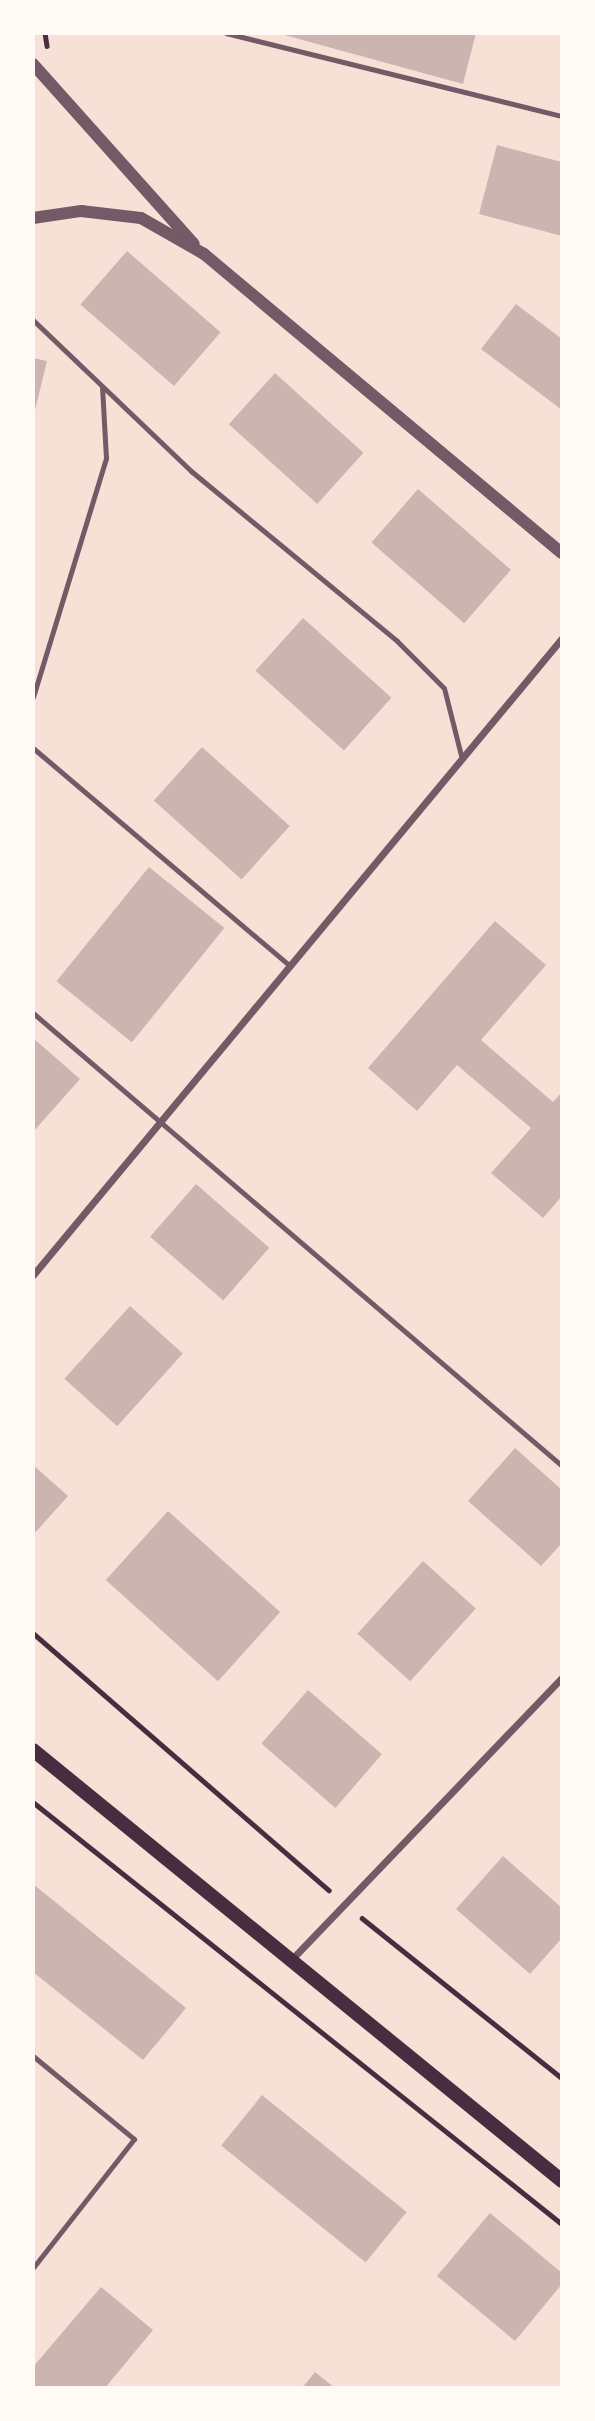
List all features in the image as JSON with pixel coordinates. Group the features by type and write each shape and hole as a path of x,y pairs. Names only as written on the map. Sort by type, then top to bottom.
{"main road":[{"path":"33,1750 562,2181"}],"street":[{"path":"33,64 204,254 562,553"},
{"path":"33,218 81,211 141,218 204,254"},
{"path":"33,1275 562,638"},
{"path":"291,1960 347,1905 562,1677"}],"lane":[{"path":"226,33 562,116"},
{"path":"33,320 191,471 397,641 444,688 462,759"},
{"path":"33,697 106,458 102,387"},
{"path":"33,748 290,966"},
{"path":"33,1013 159,1124 562,1466"},
{"path":"33,2056 134,2138 33,2268"}],"path":[{"path":"33,1633 347,1905 562,2078"},
{"path":"33,1802 562,2224"}],"building":[{"path":"277,33 476,33 463,84"},
{"path":"497,145 562,162 562,236 479,214"},
{"path":"127,251 221,332 174,386 80,305"},
{"path":"516,304 562,339 562,410 481,349"},
{"path":"33,358 47,361 34,414 33,414"},
{"path":"275,373 363,453 317,504 229,424"},
{"path":"418,489 511,570 464,623 371,543"},
{"path":"303,618 391,698 344,750 255,671"},
{"path":"202,747 290,826 242,879 154,801"},
{"path":"149,867 224,928 132,1042 56,981"},
{"path":"495,921 546,965 481,1040 553,1102 562,1092 562,1196 543,1218 491,1173 531,1128 457,1065 417,1111 368,1068"},
{"path":"33,1038 80,1079 33,1132"},
{"path":"196,1184 269,1248 223,1300 150,1237"},
{"path":"130,1306 183,1354 117,1426 64,1379"},
{"path":"515,1448 562,1490 562,1543 541,1566 468,1501"},
{"path":"33,1465 68,1496 33,1535"},
{"path":"168,1511 280,1612 218,1681 106,1580"},
{"path":"423,1561 476,1609 410,1681 357,1634"},
{"path":"308,1690 382,1754 335,1808 261,1744"},
{"path":"503,1856 562,1908 562,1938 530,1974 456,1909"},
{"path":"33,1884 186,2008 143,2060 33,1972"},
{"path":"262,2095 407,2212 366,2263 221,2146"},
{"path":"490,2213 562,2273 562,2284 515,2341 437,2276"},
{"path":"101,2287 153,2330 105,2388 33,2388 33,2367"},
{"path":"315,2372 335,2388 302,2388"}]}
